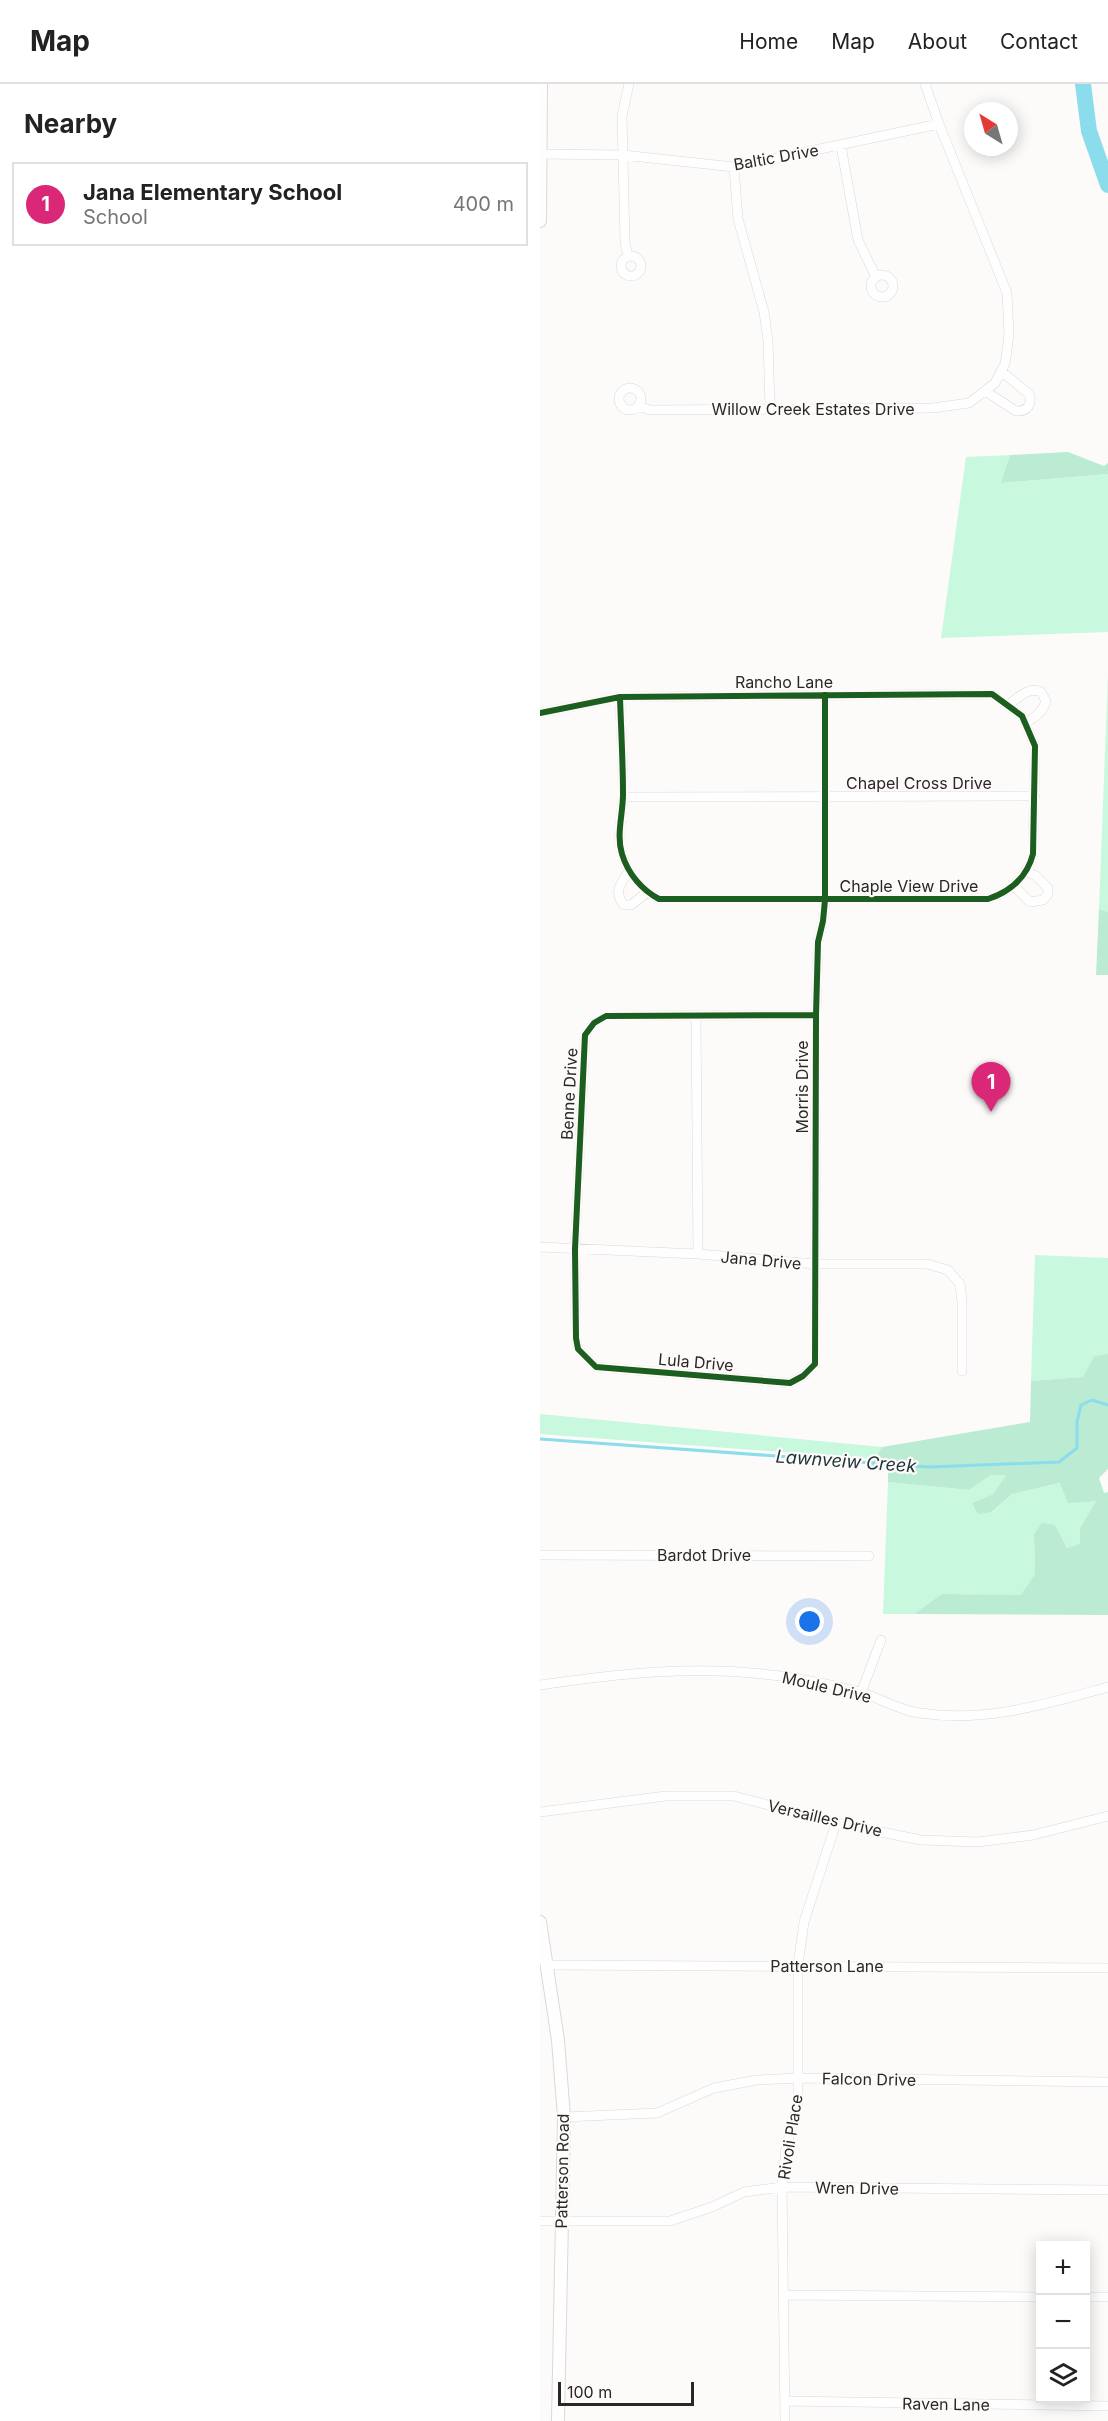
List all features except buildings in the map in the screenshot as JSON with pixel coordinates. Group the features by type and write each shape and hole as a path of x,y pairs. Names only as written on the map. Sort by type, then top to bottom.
{"main road":[{"path":"540,221 541,84"},
{"name":"Patterson Road","path":"540,1922 558,2040 564,2117 558,2421"}],"street":[{"path":"628,257 625,242 622,116 629,84"},
{"name":"Willow Creek Estates Drive","path":"638,406 650,410 933,408 969,403 995,382 1005,364 1009,335 1007,293 925,84"},
{"name":"Baltic Drive","path":"540,154 623,155 734,167 939,124"},
{"path":"841,146 858,240 876,277"},
{"path":"734,167 738,219 764,312 768,340 770,408"},
{"path":"985,391 1016,411 1020,412 1028,407 1029,394 1001,371"},
{"path":"1008,705 1026,692 1033,690 1041,692 1046,701 1045,707 1039,714 1024,720"},
{"name":"Rancho Lane","path":"540,714 620,697 992,694 1024,720"},
{"name":"Morris Drive","path":"815,1264 818,942 825,900 825,695"},
{"path":"620,697 623,797 621,852 629,870 648,892 631,905 624,905 618,898 617,890 629,870"},
{"name":"Chaple View Drive","path":"648,892 660,899 825,900 988,899 1002,894 1014,886 1026,871 1031,864 1033,854 1035,746 1024,720"},
{"name":"Chapel Cross Drive","path":"623,797 1035,796"},
{"path":"1014,886 1030,902 1043,900 1048,894 1048,888 1036,876 1026,871"},
{"name":"Benne Drive","path":"575,1249 585,1035 594,1023 606,1016 816,1015"},
{"path":"696,1016 698,1254"},
{"name":"Jana Drive","path":"540,1247 698,1254 815,1264 927,1264 948,1270 960,1284 963,1301 962,1371"},
{"name":"Lula Drive","path":"575,1249 578,1349 596,1367 790,1383 803,1376 815,1364 815,1264"},
{"name":"Bardot Drive","path":"540,1555 869,1556"},
{"path":"861,1693 881,1640"},
{"name":"Moule Drive","path":"540,1685 616,1674 696,1670 771,1675 861,1693 918,1713 970,1717 1015,1712 1108,1687"},
{"name":"Versailles Drive","path":"540,1812 666,1796 734,1796 836,1823 921,1840 978,1842 1033,1835 1108,1816"},
{"name":"Rivoli Place","path":"785,2421 782,2187 786,2148 798,2104 798,1965 804,1922 836,1823"},
{"name":"Patterson Lane","path":"547,1965 1108,1968"},
{"name":"Falcon Drive","path":"564,2117 657,2113 714,2088 756,2080 798,2078 1108,2082"},
{"name":"Wren Drive","path":"540,2221 670,2221 712,2207 744,2192 782,2187 1108,2190"},
{"path":"783,2295 1036,2297"},
{"path":"1090,2297 1108,2297"},
{"name":"Raven Lane","path":"785,2401 1108,2406"}],"green space":[{"path":"1068,452 1104,466 1108,463 1108,474 1001,483 1010,455"},
{"path":"1010,455 1002,483 1108,474 1108,632 941,638 966,457"},
{"path":"1108,674 1108,912 1099,909"},
{"path":"1099,909 1108,912 1108,975 1096,975"},
{"path":"1035,1255 1108,1258 1108,1354 1094,1356 1083,1377 1031,1381"},
{"path":"1108,1354 1108,1469 1099,1478 1104,1493 1108,1492 1108,1615 914,1614 942,1594 1021,1595 1035,1574 1034,1534 1042,1523 1055,1525 1067,1548 1080,1544 1080,1528 1096,1501 1068,1503 1060,1483 1012,1494 992,1512 978,1514 972,1503 993,1494 1006,1475 991,1475 969,1490 888,1482 888,1469 870,1467 882,1447 1030,1422 1031,1381 1083,1377 1094,1356"},
{"path":"540,1414 882,1447 875,1459 540,1434"},
{"path":"991,1475 1006,1475 993,1494 972,1503 993,1512 1012,1494 1061,1483 1096,1501 1080,1528 1081,1544 1067,1548 1055,1525 1034,1534 1035,1574 1021,1596 943,1594 914,1614 883,1614 888,1482 969,1490"}],"waterway":[{"path":"1083,84 1089,131 1108,185"},
{"name":"Lawnveiw Creek","path":"540,1439 929,1467 1059,1462 1077,1448 1077,1422 1081,1405 1092,1400 1108,1405"}],"cycle path":[{"path":"540,713 620,697 992,694 1022,716 1035,746 1033,854 1027,870 1010,888 988,899 659,899 641,886 632,875 620,847 623,794 620,697"},
{"path":"816,1015 606,1016 594,1023 585,1035 575,1249 576,1338 578,1349 596,1367 790,1383 803,1376 815,1364 816,1015 818,942 825,900 825,695"}],"place":[{"name":"Jana Elementary School","path":"991,1112"}]}
